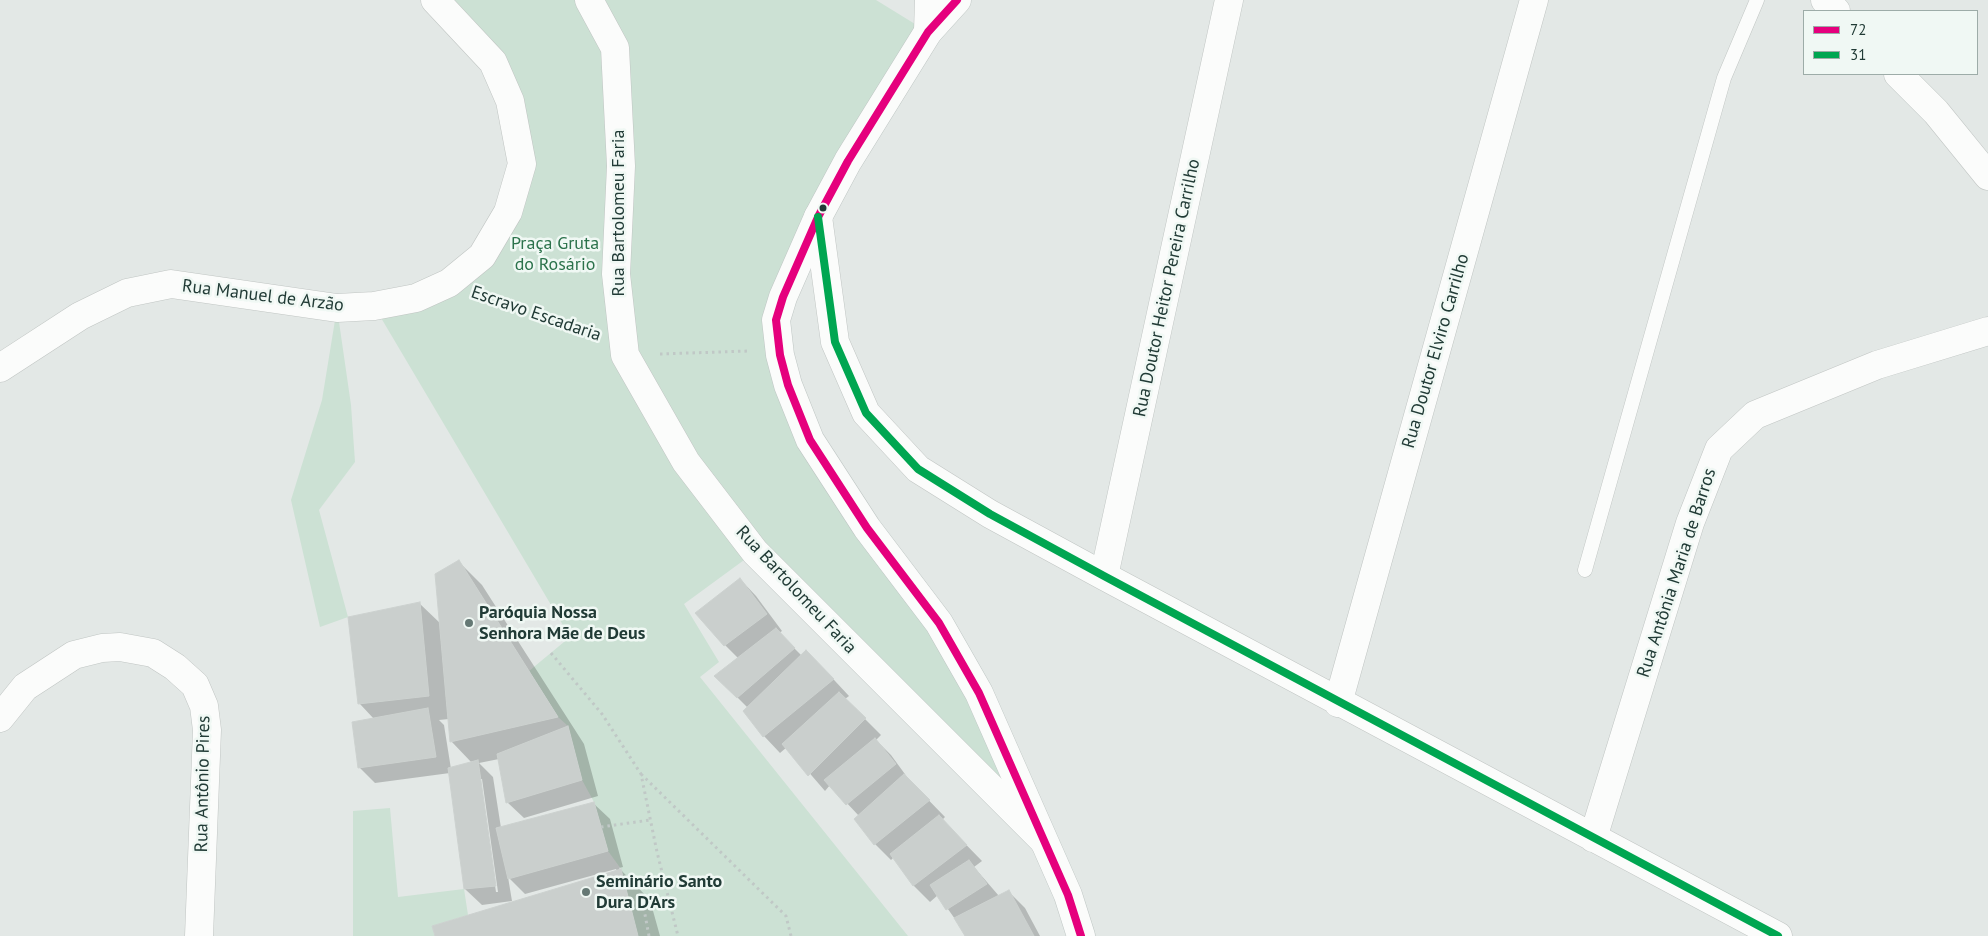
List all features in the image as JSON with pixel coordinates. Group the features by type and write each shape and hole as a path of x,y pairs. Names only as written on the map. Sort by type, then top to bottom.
{"street":[{"name":"Rua Manuel de Arzão","path":"0,368 80,316 127,293 171,284 337,308 374,306 416,298 449,283 482,256 508,212 522,164 510,101 493,62 435,0"},
{"name":"Rua Bartolomeu Faria","path":"589,0 615,48 621,166 616,274 624,349 686,462 755,552 1046,843"},
{"path":"928,32 929,0"},
{"path":"957,0 928,32 848,161 818,217 783,297 776,320 780,355 788,385 810,440 867,528 940,622 979,693 1068,895 1081,936"},
{"name":"Rua Doutor Heitor Pereira Carrilho","path":"1104,576 1229,0"},
{"name":"Rua Doutor Elviro Carrilho","path":"1338,703 1534,0"},
{"path":"1825,0 1835,10"},
{"path":"1899,75 1936,112 1988,176"},
{"path":"818,217 835,342 866,412 918,469 990,514 1338,703 1593,838 1740,927 1778,936"},
{"name":"Rua Antônia Maria de Barros","path":"1593,838 1690,523 1719,449 1755,415 1876,365 1988,330"},
{"name":"Rua Antônio Pires","path":"0,718 26,687 74,655 102,648 120,647 153,654 175,666 195,685 204,706 207,730 199,936"}],"lane":[{"path":"1585,570 1724,78 1757,0"}],"path":[{"name":"Escravo Escadaria","path":"449,283 624,349 757,351 780,355"},
{"path":"551,653 602,714 641,774 786,916 791,936"},
{"path":"641,774 678,936"},
{"path":"601,827 650,820"},
{"path":"649,936 643,904 668,897"}],"green space":[{"name":"Praça Gruta do Rosário","path":"432,0 876,0 928,32 783,297 788,385 940,623 1046,843 755,552 684,604 719,662 700,677 908,936 638,936 621,869 608,851 594,802 582,780 568,726 558,717 529,671 570,637 374,306 449,283 508,212 510,101"},
{"path":"337,308 351,405 355,462 319,510 348,617 320,627 291,500 322,400"},
{"path":"390,808 398,897 464,889 468,915 432,926 435,936 353,936 353,811"}],"building":[{"name":"Paróquia Nossa Senhora Mãe de Deus","path":"459,560 558,717 450,742 435,574"},
{"path":"740,578 767,614 724,646 695,613"},
{"path":"420,602 429,696 358,704 348,617"},
{"path":"776,628 795,648 737,698 714,676"},
{"path":"806,650 834,679 763,737 743,711"},
{"path":"839,692 866,718 808,776 782,744"},
{"path":"428,708 436,757 358,768 352,722"},
{"path":"568,726 582,780 506,803 497,754"},
{"path":"875,738 896,764 846,805 824,780"},
{"path":"478,760 496,886 464,889 448,768"},
{"path":"904,774 930,800 874,845 854,819"},
{"path":"594,802 608,851 508,879 496,828"},
{"path":"939,815 967,845 913,886 890,854"},
{"path":"969,860 987,884 946,910 930,885"},
{"name":"Seminário Santo Dura D'Ars","path":"621,869 638,936 435,936 432,926"},
{"path":"1009,890 1034,936 965,936 954,918"}],"transit line":[{"name":"72","path":"957,0 928,32 848,161 818,217 783,297 776,320 780,355 788,385 810,440 867,528 939,623 979,693 1068,895 1081,936"},
{"name":"31","path":"818,217 835,342 866,413 918,469 990,514 1104,576 1778,936"}],"place":[{"name":"Paróquia Nossa Senhora Mãe de Deus","path":"469,623"},
{"name":"Seminário Santo Dura D'Ars","path":"586,892"}]}
